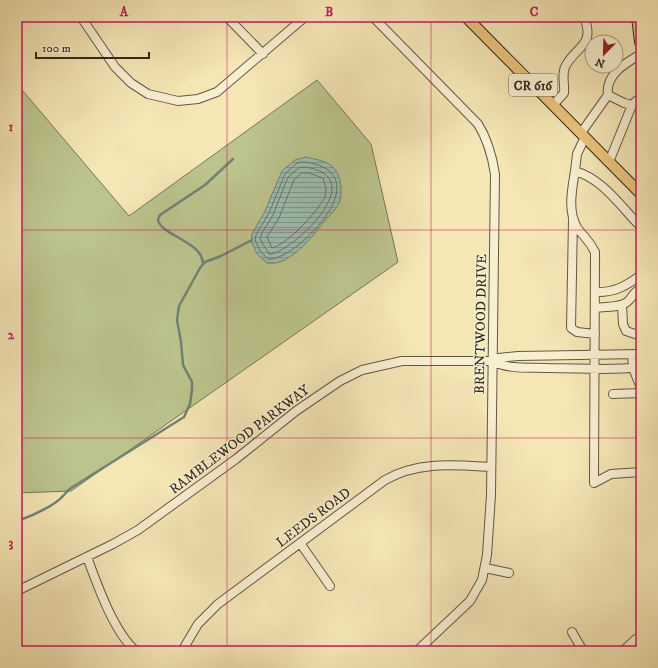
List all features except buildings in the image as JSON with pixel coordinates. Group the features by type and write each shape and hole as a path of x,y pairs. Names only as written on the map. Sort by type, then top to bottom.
{"highway":[{"path":"638,17 641,42"}],"main road":[{"name":"CR 616","path":"466,17 583,135 620,175 641,194"},
{"name":"CR 616","path":"620,175 641,186"}],"street":[{"path":"81,17 123,76 148,94 168,100 188,100 217,92 305,17"},
{"path":"227,17 263,54"},
{"name":"BRENTWOOD DRIVE","path":"373,17 478,124 486,137 492,154 495,185 491,467 489,542 485,568 482,580 470,601 417,651"},
{"path":"553,105 564,93 562,79 566,66 585,44 588,36 588,27 584,17"},
{"path":"595,334 577,332 571,328 573,188 577,154 583,135 608,95 610,81 615,73 641,54"},
{"path":"608,95 624,103 632,105"},
{"path":"609,162 632,105 636,101 641,102"},
{"path":"575,171 584,173 606,190 641,227"},
{"path":"573,219 579,230 589,240 595,252 594,483 611,474 641,472"},
{"path":"595,292 609,292 618,289 641,275"},
{"path":"595,308 622,305 629,301 632,294 641,289"},
{"path":"622,305 622,324 626,331 641,336"},
{"name":"RAMBLEWOOD PARKWAY","path":"17,591 138,530 236,459 296,411 340,381 362,370 402,360 492,360 518,356 595,356 641,354"},
{"path":"632,355 637,368 641,388"},
{"name":"RAMBLEWOOD PARKWAY","path":"492,360 501,366 510,367 595,370 637,368"},
{"path":"612,394 641,393"},
{"name":"LEEDS ROAD","path":"182,651 198,624 210,610 376,486 394,475 413,468 432,465 491,467"},
{"path":"300,543 330,586"},
{"path":"87,557 120,632 136,651"},
{"path":"485,568 509,573"},
{"path":"572,632 583,651"},
{"path":"623,651 639,638"}],"green space":[{"path":"317,80 371,144 398,262 71,491 17,493 17,84 129,216"}],"water":[{"path":"306,157 327,163 336,170 341,185 339,202 335,210 311,238 294,254 276,263 267,263 257,254 251,241 252,234 265,211 282,171 295,160"}],"waterway":[{"path":"203,263 201,255 196,249 165,230 160,225 158,219 160,215 205,185 233,159"},
{"path":"17,520 47,508 71,488 184,417 190,404 192,382 183,365 177,320 179,306 200,268 205,262 221,256 252,240"}]}
